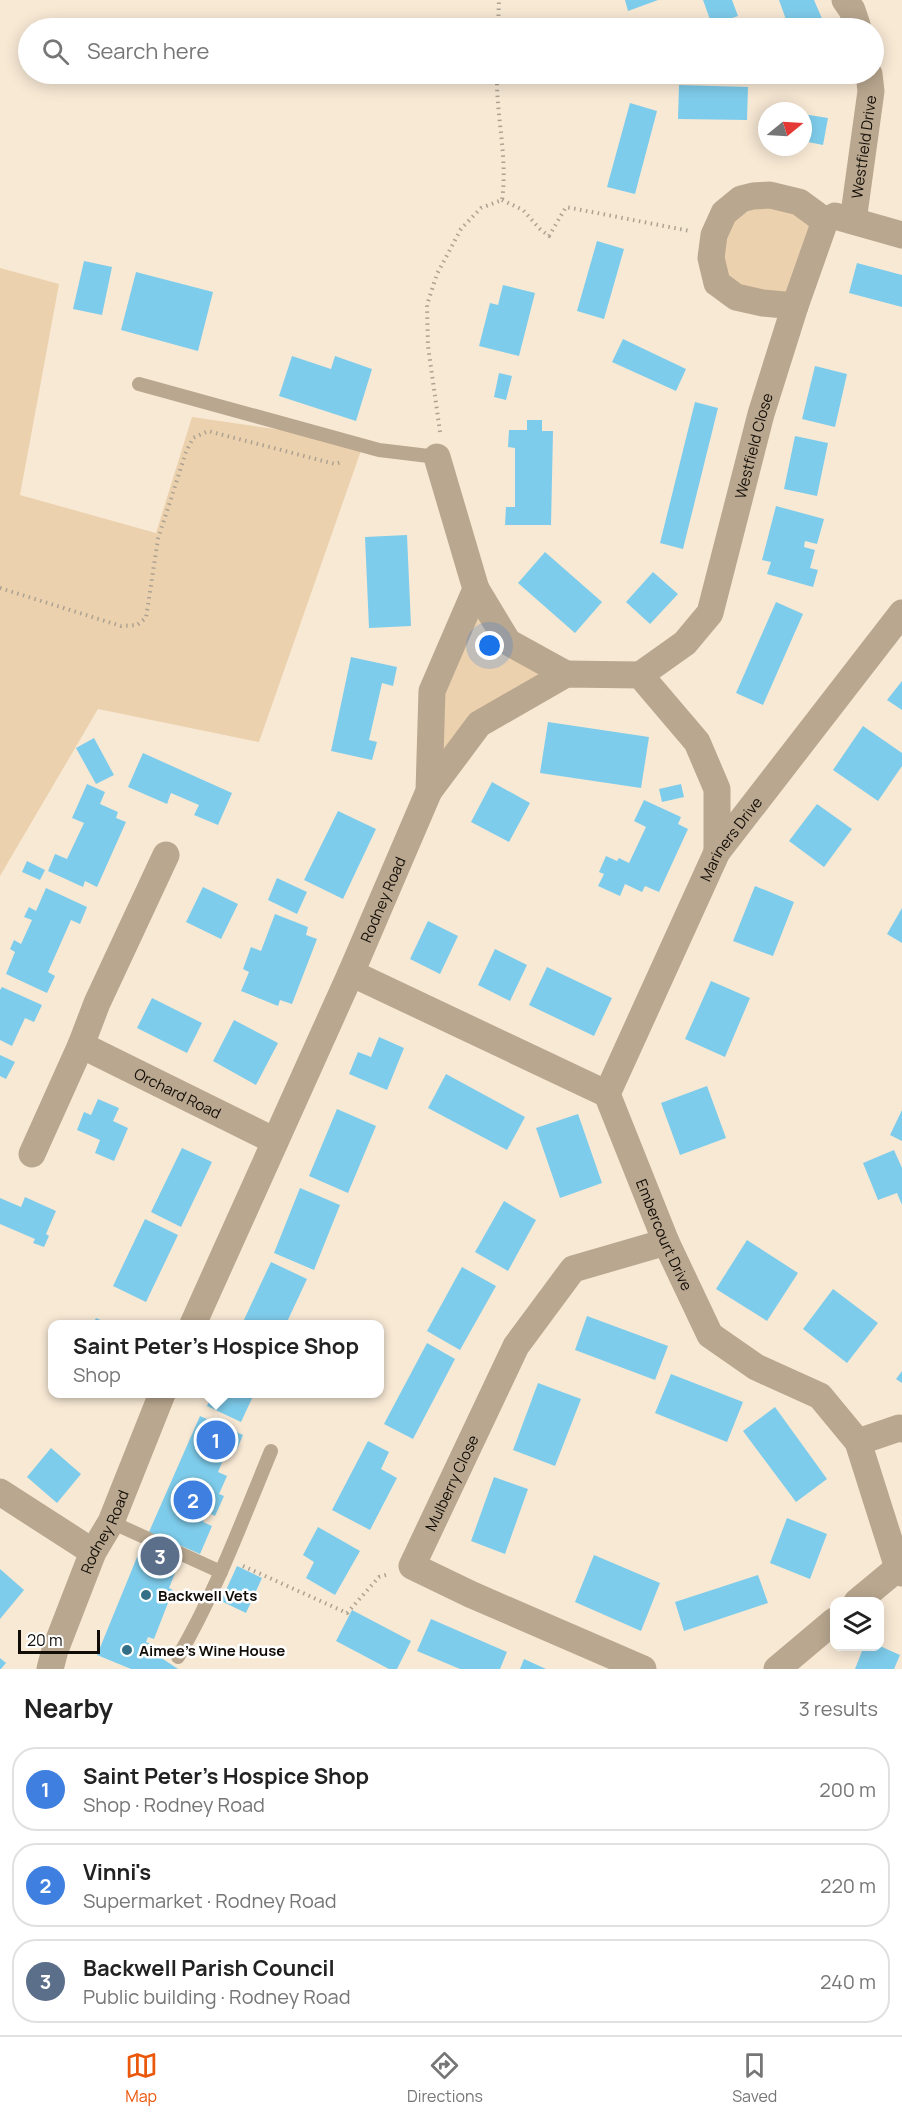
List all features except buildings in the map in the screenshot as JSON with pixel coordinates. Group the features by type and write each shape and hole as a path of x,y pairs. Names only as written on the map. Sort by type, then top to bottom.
{"street":[{"path":"845,0 855,18"},
{"name":"Westfield Drive","path":"854,221 870,84"},
{"path":"795,306 763,303 736,297 717,282 711,258 714,235 724,213 741,199 770,195 799,202 825,221 835,216 902,235"},
{"name":"Westfield Close","path":"640,675 685,643 710,614 761,414 825,221"},
{"path":"437,457 476,589 508,642 566,674 640,675 698,742 717,789 717,852"},
{"name":"Rodney Road","path":"195,1320 351,973 429,791 432,691 476,589"},
{"name":"Mariners Drive","path":"608,1094 717,852 902,614"},
{"path":"429,791 479,724 566,674"},
{"path":"32,1154 81,1045 97,1003 166,855"},
{"path":"351,973 608,1094"},
{"name":"Orchard Road","path":"81,1045 275,1141"},
{"name":"Embercourt Drive","path":"608,1094 666,1242 710,1335 756,1367 820,1396 858,1442 900,1571"},
{"name":"Mulberry Close","path":"412,1566 516,1346 573,1269 666,1242"},
{"name":"Rodney Road","path":"50,1669 55,1650 93,1552 111,1522 160,1398"},
{"path":"858,1442 899,1428 902,1429"},
{"path":"0,1492 93,1552"},
{"path":"412,1566 470,1594 643,1669"},
{"path":"864,1597 900,1571"},
{"path":"777,1669 830,1624"}],"lane":[{"path":"138,384 379,450 437,457"},
{"path":"178,1657 221,1572 271,1451"},
{"path":"111,1522 221,1572"}],"path":[{"path":"498,18 499,0"},
{"path":"497,84 505,178 502,200"},
{"path":"437,457 441,441 428,346 427,305 437,274 461,229 481,208 502,200 524,210 549,236 566,207 714,235"},
{"path":"0,588 121,626 137,625 146,618 158,539 186,452 193,438 208,431 335,464 350,459 355,444"},
{"path":"226,1558 347,1613 379,1577 412,1566"}],"shaded area":[{"path":"741,199 825,221 795,306 736,297 714,235"},
{"path":"0,268 59,284 20,495 156,533 192,417 364,442 259,742 98,709 0,876"},
{"path":"476,589 508,642 565,675 479,724 429,791 432,691"}],"place":[{"name":"Saint Peter's Hospice Shop","path":"216,1440"},
{"name":"Vinni's","path":"193,1500"},
{"name":"Backwell Parish Council","path":"160,1556"},
{"name":"Backwell Vets","path":"146,1595"},
{"name":"Aimee's Wine House","path":"127,1650"}]}
